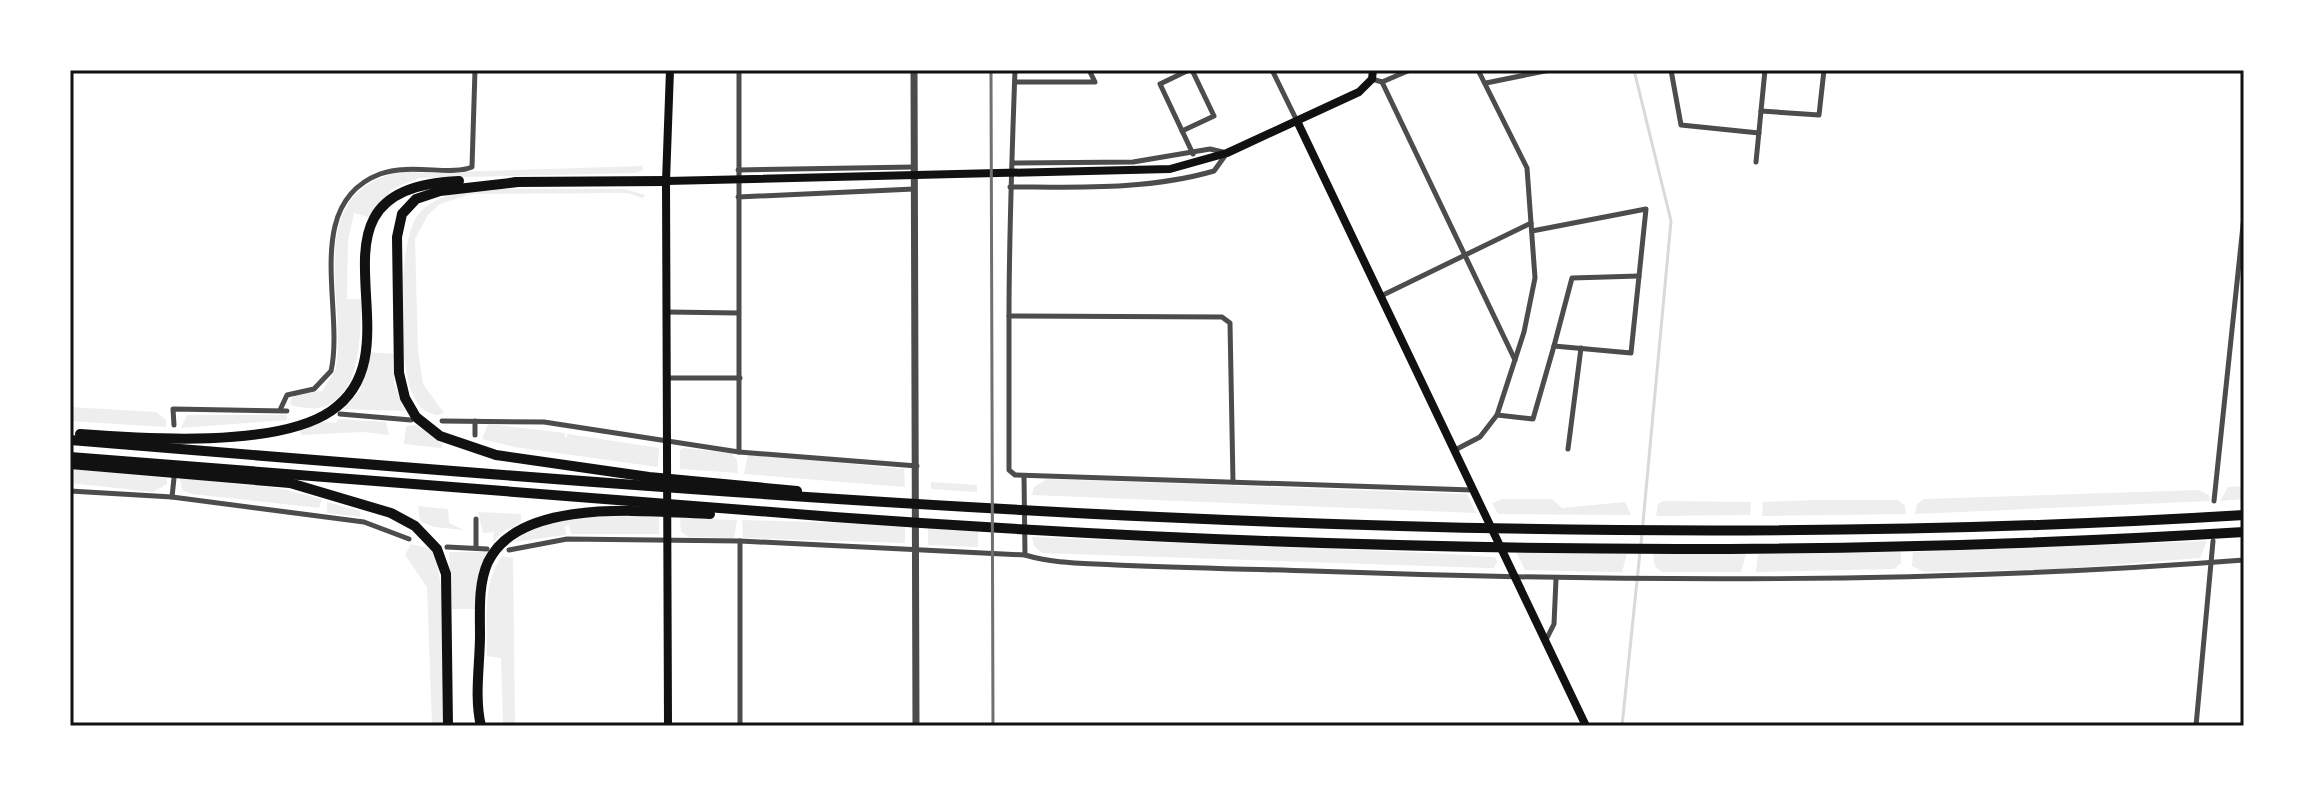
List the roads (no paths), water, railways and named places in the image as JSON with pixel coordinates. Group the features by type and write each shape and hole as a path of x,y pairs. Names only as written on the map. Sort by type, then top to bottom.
{"highway":[{"path":"70,433 150,438 255,434 298,426 330,412 355,385 363,361 365,246 379,209 394,195 421,183 666,181"},
{"path":"518,182 451,188 416,199 402,214 397,237 397,324 399,373 405,398 428,429 457,443 496,455 649,481"},
{"path":"70,440 649,481 900,504 1470,530 1666,533 1965,529 2244,515"},
{"path":"70,457 649,507 1036,529 1472,547 1665,549 2020,543 2244,532"},
{"path":"70,464 290,483 391,513 415,526 437,549 446,574 448,726"},
{"path":"481,726 481,591 494,552 515,533 545,520 649,507"}],"main road":[{"path":"668,726 666,181 670,70"},
{"path":"666,181 737,182 1170,169 1227,153 1359,92 1372,74"},
{"path":"1297,121 1586,726"}],"street":[{"path":"174,425 173,409 284,411 287,395 314,389 331,371 333,235 346,200 375,176 398,168 472,167 475,70"},
{"path":"739,70 739,452"},
{"path":"914,70 916,726"},
{"path":"1015,70 1014,163 1010,187 1009,470 1024,476 1473,490"},
{"path":"1015,82 1095,82 1089,70"},
{"path":"1182,131 1214,116 1191,70 1160,84 1182,131 1193,154"},
{"path":"1272,70 1297,121"},
{"path":"1382,82 1410,70"},
{"path":"1454,450 1480,437 1497,415 1515,361 1535,278 1527,168 1478,70"},
{"path":"1486,83 1550,70"},
{"path":"1671,70 1681,125 1759,133"},
{"path":"1756,162 1765,70"},
{"path":"1761,111 1819,115 1824,70"},
{"path":"1372,74 1382,82 1515,361"},
{"path":"1010,187 1132,186 1181,180 1219,168 1227,153 1210,149 1133,162 1014,163"},
{"path":"738,170 914,167"},
{"path":"738,197 914,189"},
{"path":"1532,231 1646,209 1631,353 1554,346"},
{"path":"2214,501 2244,216"},
{"path":"1381,296 1531,223"},
{"path":"1497,415 1533,419 1572,278 1639,276"},
{"path":"666,312 738,313"},
{"path":"1009,316 1222,317 1230,323 1233,482"},
{"path":"1568,449 1581,348"},
{"path":"666,378 740,378"},
{"path":"340,414 411,420"},
{"path":"442,421 544,422 739,452 917,466"},
{"path":"475,421 475,435"},
{"path":"1024,476 1025,555"},
{"path":"172,497 174,478"},
{"path":"70,491 172,497 364,522 409,539"},
{"path":"476,519 476,548"},
{"path":"509,550 567,539 740,541 1025,555 1045,561 1144,566 1515,579 1750,581 2057,573 2244,560"},
{"path":"740,541 740,726"},
{"path":"2196,726 2213,541"},
{"path":"447,547 487,549"},
{"path":"1546,640 1554,624 1556,579"}],"waterway":[{"path":"1634,70 1671,221 1641,544"},
{"path":"1622,726 1640,552"}],"railway":[{"path":"991,70 993,726"}]}
